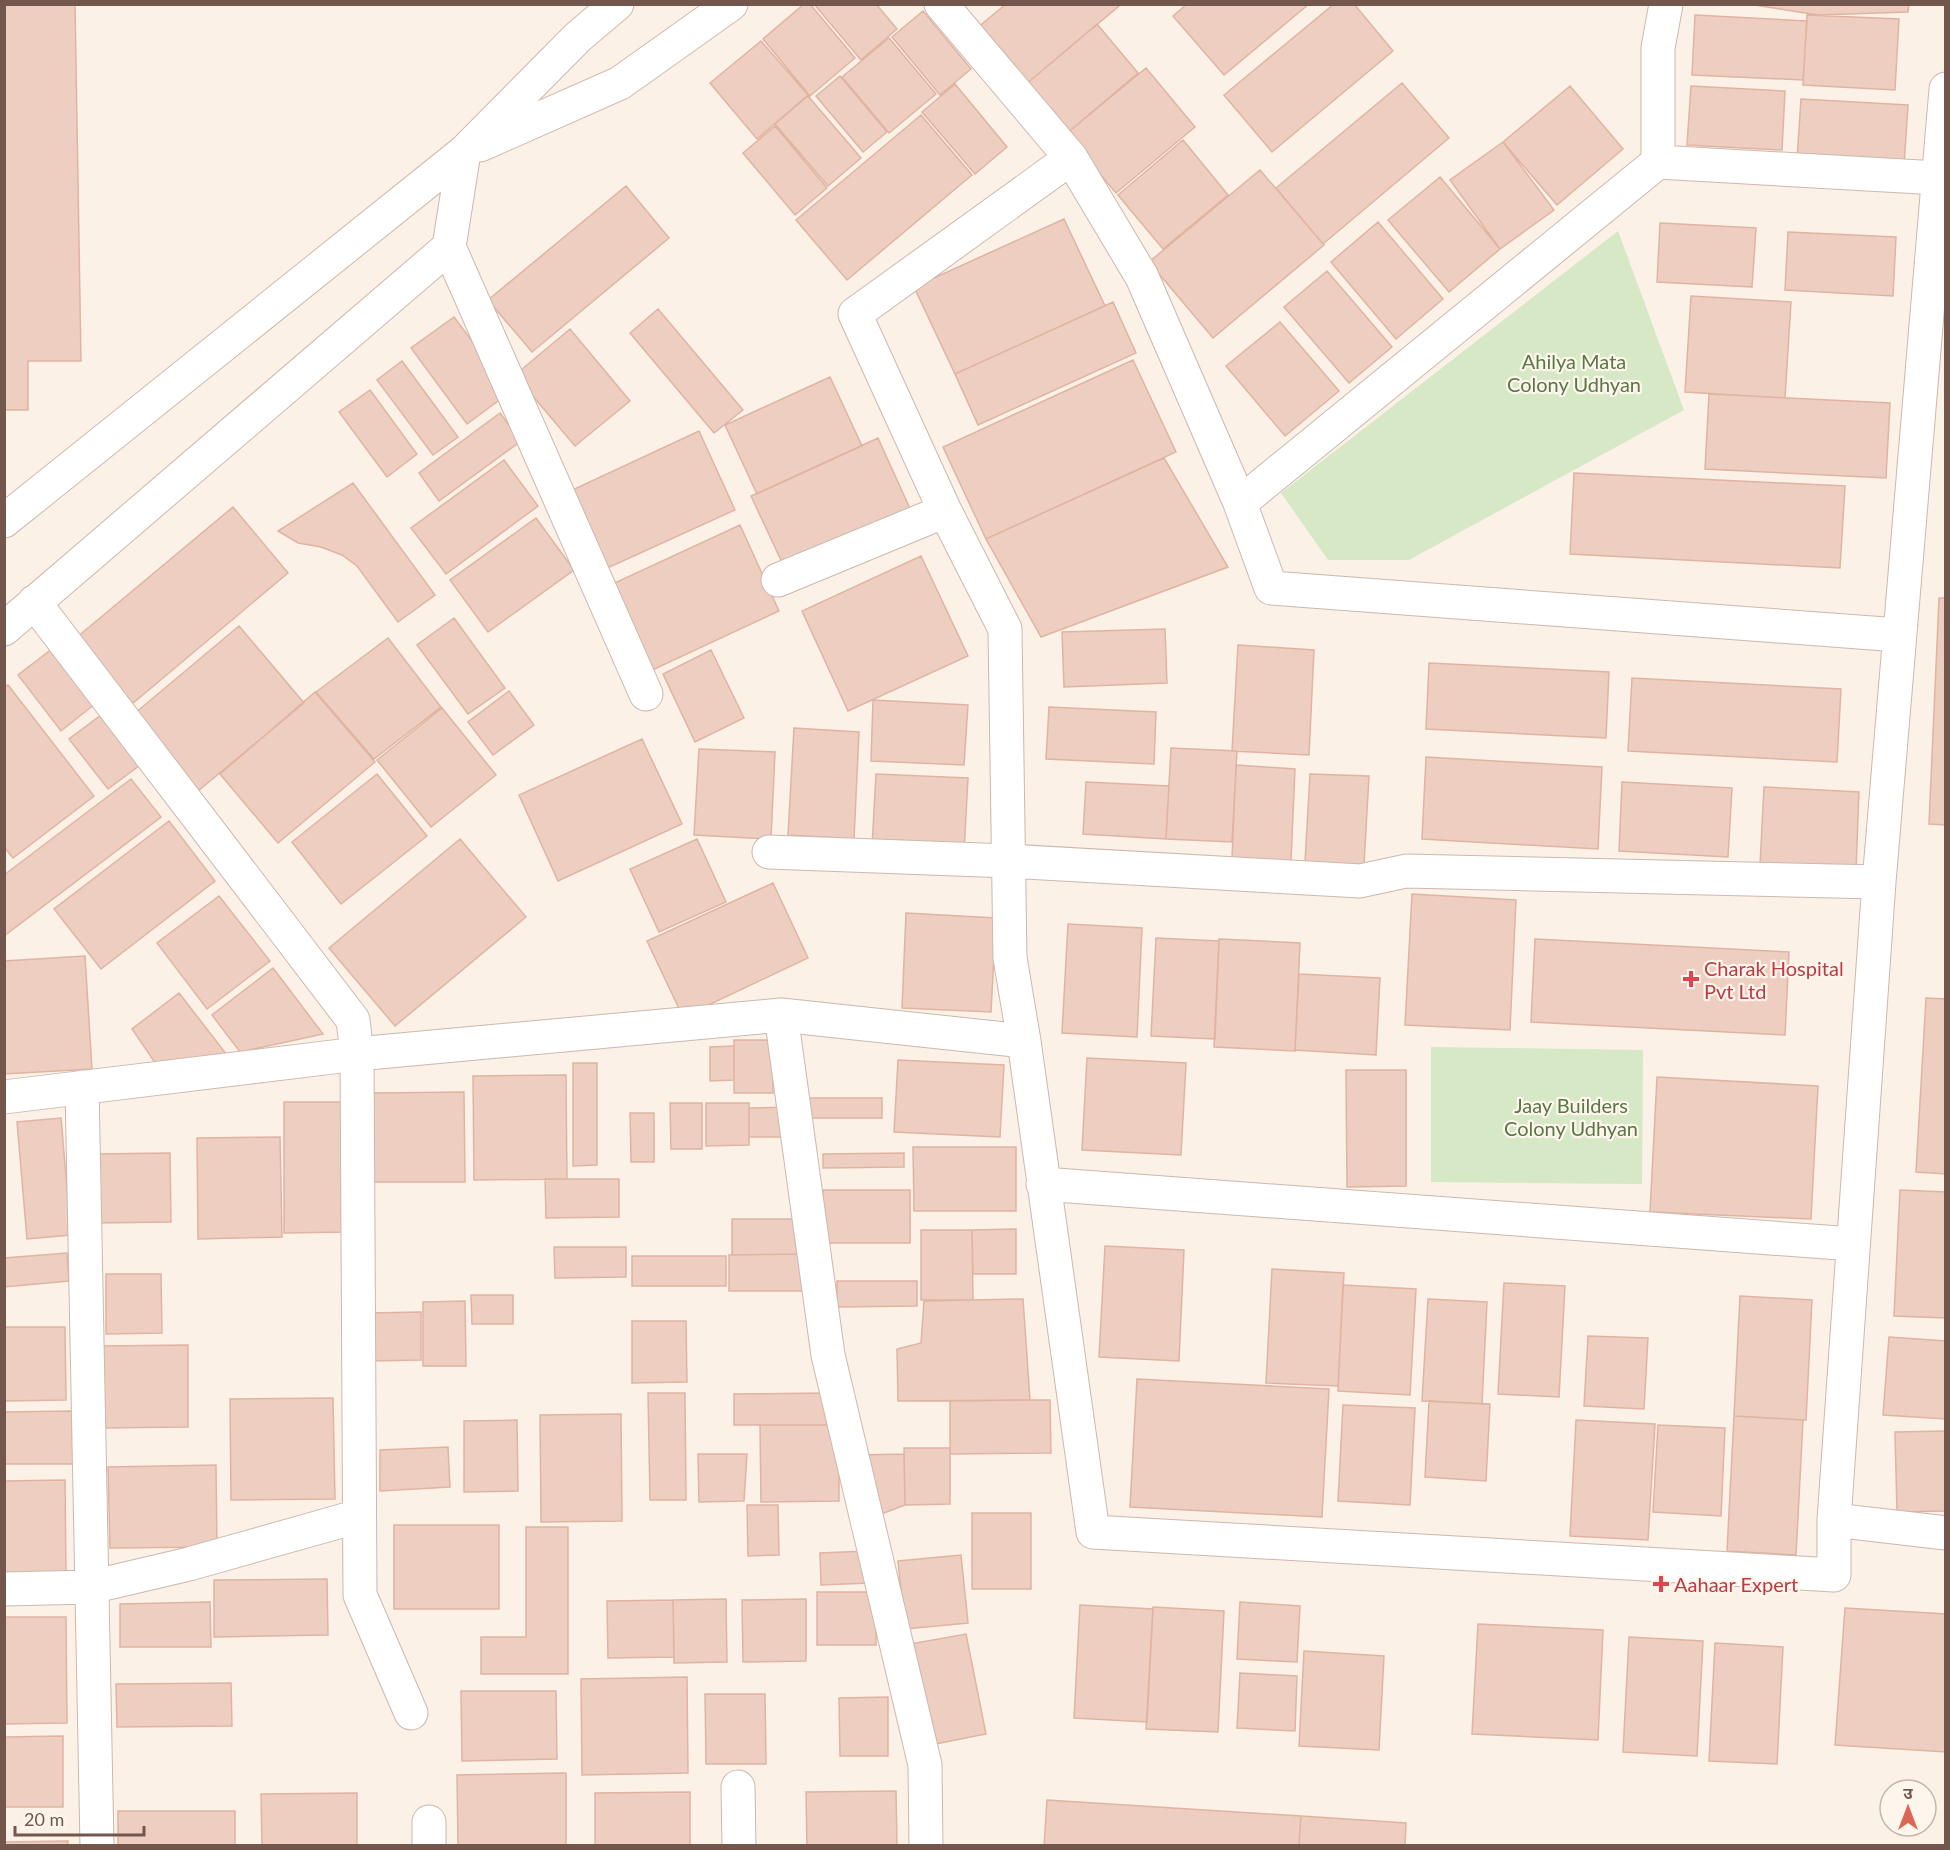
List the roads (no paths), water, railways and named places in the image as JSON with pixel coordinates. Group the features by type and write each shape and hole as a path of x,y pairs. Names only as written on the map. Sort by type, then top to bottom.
{"street":[{"path":"4,521 464,152 578,37 617,4"},
{"path":"464,152 620,83 731,4"},
{"path":"941,4 1071,158 1142,277 1240,503 1271,588 1899,635"},
{"path":"1658,162 1658,48 1666,4"},
{"path":"1071,158 855,314 945,510 1005,629 1010,958 1024,1041 1094,1532 1834,1575 1834,1520 1879,882 1899,635 1937,300 1938,178 1946,89"},
{"path":"464,152 449,247 646,694"},
{"path":"1240,503 1658,162 1938,178"},
{"path":"4,629 449,247"},
{"path":"778,580 945,510"},
{"path":"34,603 353,1020 357,1054 360,1595 411,1713"},
{"path":"769,852 1009,861 1360,881 1406,871 1879,882"},
{"path":"4,1097 357,1054 781,1015 1024,1041"},
{"path":"781,1015 828,1355 925,1765 926,1845"},
{"path":"82,1087 97,1845"},
{"path":"1043,1184 1853,1244"},
{"path":"4,1588 91,1587 189,1564 359,1516"},
{"path":"1834,1520 1946,1533"},
{"path":"738,1787 739,1845"}],"place":[{"name":"Charak Hospital Pvt Ltd","path":"1691,979"},
{"name":"Aahaar Expert","path":"1661,1584"}],"park label":[{"name":"Ahilya Mata Colony Udhyan","path":"1574,372"},
{"name":"Jaay Builders Colony Udhyan","path":"1571,1116"}]}
